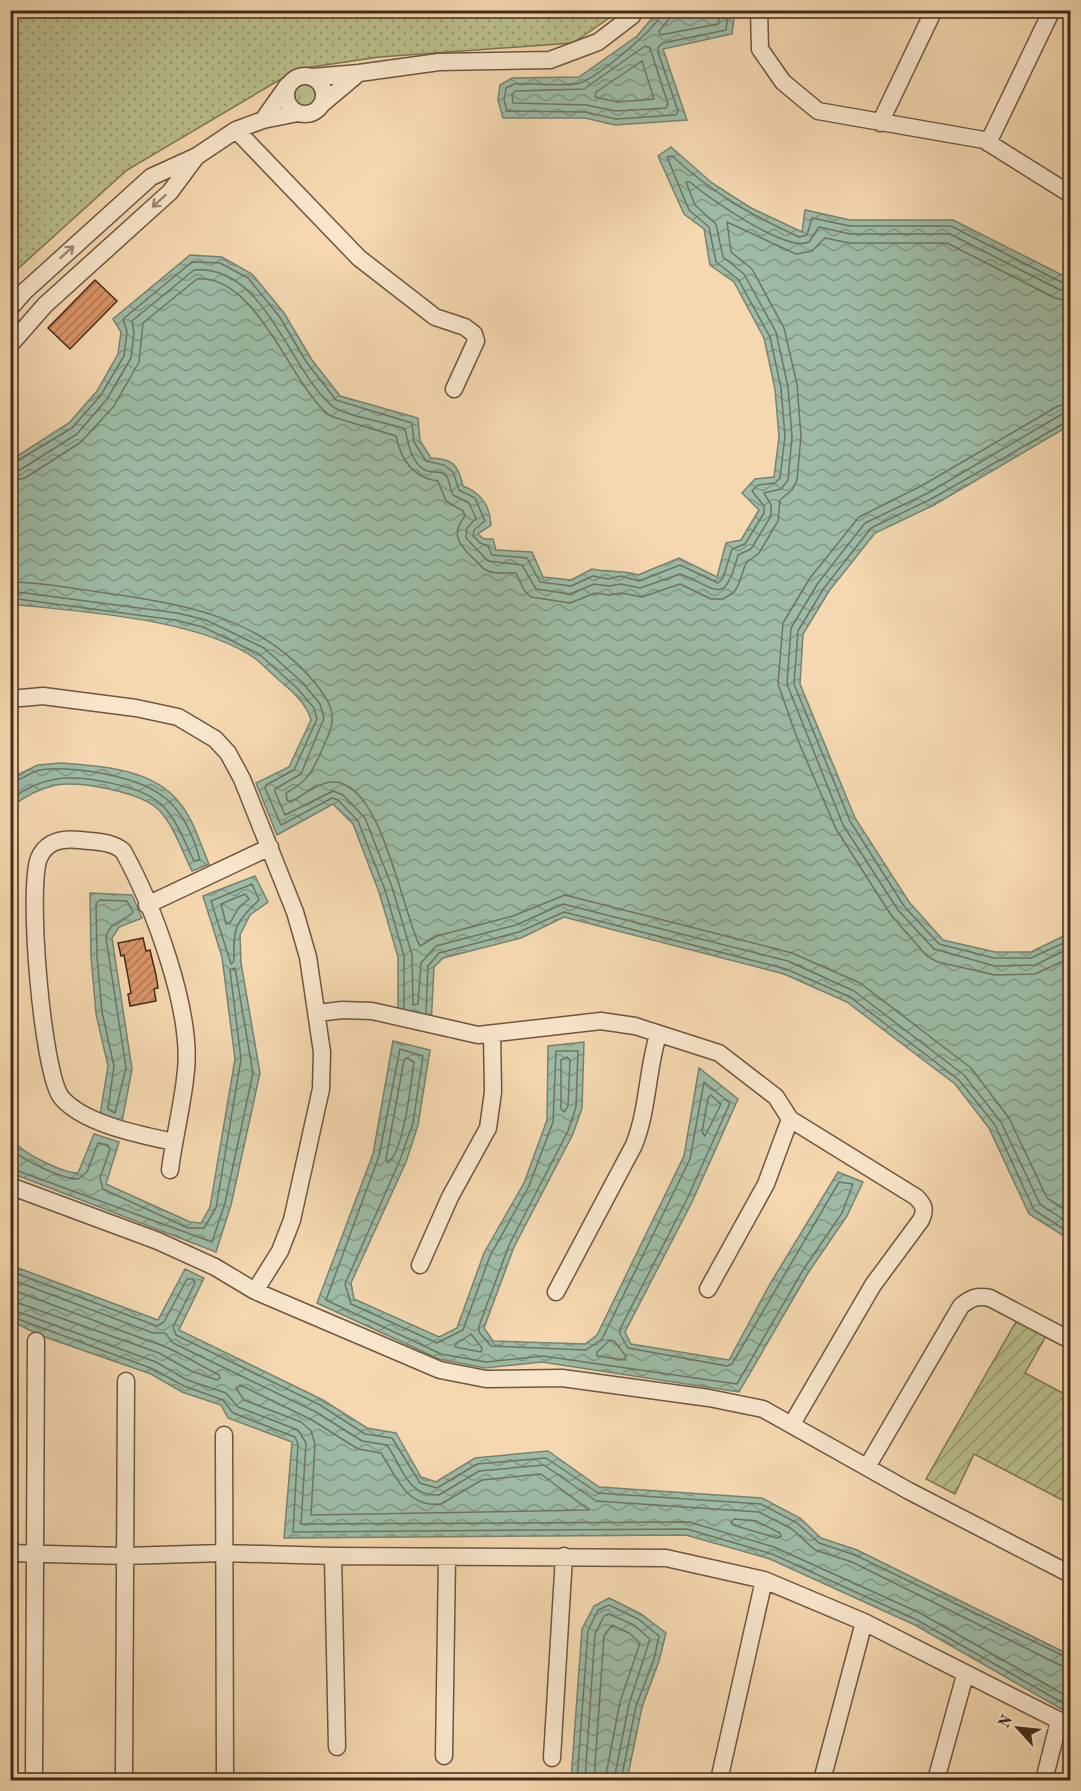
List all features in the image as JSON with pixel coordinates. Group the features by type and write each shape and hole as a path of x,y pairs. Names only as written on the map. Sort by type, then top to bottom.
{"street":[{"path":"263,120 288,85 298,76 359,74 439,62 550,60 598,42 632,16 635,10"},
{"path":"759,10 760,49 783,82 818,111 988,143 1071,194"},
{"path":"880,123 934,10"},
{"path":"988,143 1052,10"},
{"path":"10,308 39,278 151,177 197,156 236,130 263,120 311,113 359,74"},
{"path":"312,77 322,86 324,99 321,105"},
{"path":"288,85 285,98 288,105 298,114"},
{"path":"236,130 359,258 435,317 465,327 474,334 476,341 454,389"},
{"path":"10,345 17,325 45,305 170,192 197,156"},
{"path":"10,290 39,278"},
{"path":"10,699 43,696 136,708 178,717 195,725 215,739 228,753 242,779 296,912 308,957 322,1052 321,1089 302,1185 292,1220 279,1251 255,1290"},
{"path":"170,1170 187,1069 181,1009 169,959 128,860 118,846 63,838 52,842 39,858 36,870 38,965 41,1008 55,1083 60,1096 95,1120 121,1130 174,1142"},
{"path":"147,905 270,847"},
{"path":"318,1013 342,1010 398,1016 446,1030 478,1035 601,1021 635,1026 658,1035 701,1045 719,1053 776,1097 790,1119 916,1197 923,1204 924,1213 913,1234 873,1285 792,1424"},
{"path":"420,1264 450,1197 489,1128 493,1092 492,1034"},
{"path":"556,1292 638,1136 658,1035"},
{"path":"708,1289 766,1184 790,1119"},
{"path":"10,1185 158,1241 215,1267 255,1290 421,1362 457,1374 486,1379 562,1378 698,1396 763,1409 867,1467 1071,1574"},
{"path":"867,1467 962,1306 970,1299 980,1296 990,1298 1071,1340"},
{"path":"34,1777 33,1552 36,1341"},
{"path":"124,1776 126,1381"},
{"path":"224,1435 225,1780"},
{"path":"10,1553 124,1556 224,1553 666,1558 764,1580 864,1622 965,1675 1065,1723 1044,1780"},
{"path":"333,1556 338,1747"},
{"path":"552,1758 564,1556"},
{"path":"444,1756 447,1557"},
{"path":"719,1780 764,1580"},
{"path":"822,1780 864,1622"},
{"path":"936,1780 965,1675"}],"green space":[{"path":"11,10 619,11 573,43 379,57 298,69 127,170 11,275"},
{"path":"305,84 313,87 316,95 313,103 305,106 297,103 294,95 297,87"},
{"path":"1017,1320 1046,1336 1025,1373 1070,1397 1070,1504 974,1454 955,1494 926,1479"}],"water":[{"path":"659,10 735,11 732,34 663,49 687,120 615,125 585,118 503,118 498,100 500,85 512,78 579,77 637,36"},
{"path":"671,147 712,183 751,208 802,232 805,210 850,220 953,220 1070,279 1070,425 934,505 875,533 829,591 803,634 800,684 855,818 909,902 943,940 995,952 1031,952 1070,933 1070,1240 1029,1214 989,1128 955,1084 847,1002 784,974 564,917 521,938 443,958 434,967 431,1026 398,1015 398,957 379,892 353,824 333,804 277,835 256,783 289,767 311,720 299,698 256,659 232,645 203,634 138,619 11,604 11,460 69,423 97,391 118,354 121,332 113,319 190,255 222,257 252,274 284,313 312,360 340,396 418,418 420,441 431,458 454,464 463,486 480,496 489,511 491,525 478,534 484,539 493,539 496,550 532,552 543,577 571,580 592,569 638,575 679,558 717,577 726,543 741,540 759,510 742,493 755,479 774,477 779,437 775,389 764,338 734,282 710,265 704,229 684,214 658,156"},
{"path":"61,763 124,771 139,775 167,790 188,815 209,864 192,871 173,831 159,810 125,793 95,786 56,785 32,793 11,807 11,778 38,765"},
{"path":"255,876 268,902 250,915 240,935 241,963 260,1073 231,1205 216,1252 11,1173 11,1137 31,1155 62,1169 78,1173 94,1134 119,1142 106,1184 190,1222 201,1223 210,1207 235,1059 222,957 203,896"},
{"path":"90,893 132,895 142,918 119,927 112,938 132,1069 122,1122 100,1115 108,1066 96,1014 91,956"},
{"path":"393,1041 430,1050 418,1125 406,1162 351,1283 354,1299 439,1337 457,1328 484,1253 524,1183 547,1120 548,1046 584,1042 582,1108 573,1134 514,1247 484,1328 493,1341 585,1344 597,1335 684,1156 699,1068 738,1099 692,1202 625,1332 631,1344 729,1360 770,1284 838,1172 863,1182 847,1216 808,1273 739,1392 542,1362 485,1368 439,1359 317,1303 373,1154"},
{"path":"10,1265 158,1320 185,1269 204,1278 179,1330 323,1400 367,1428 396,1433 421,1477 436,1482 475,1458 548,1451 599,1487 762,1498 800,1518 821,1538 857,1550 1070,1655 1070,1714 915,1625 770,1559 686,1535 284,1538 292,1442 228,1418 221,1405 182,1392 151,1374 42,1336 11,1321"},
{"path":"609,1598 641,1614 666,1633 659,1661 642,1707 627,1780 571,1780 582,1629 594,1606"}],"building":[{"path":"95,280 117,301 70,349 48,328"},
{"path":"143,938 146,951 150,950 156,975 158,988 154,989 156,1001 130,1006 128,994 131,993 124,955 121,956 118,943"}]}
